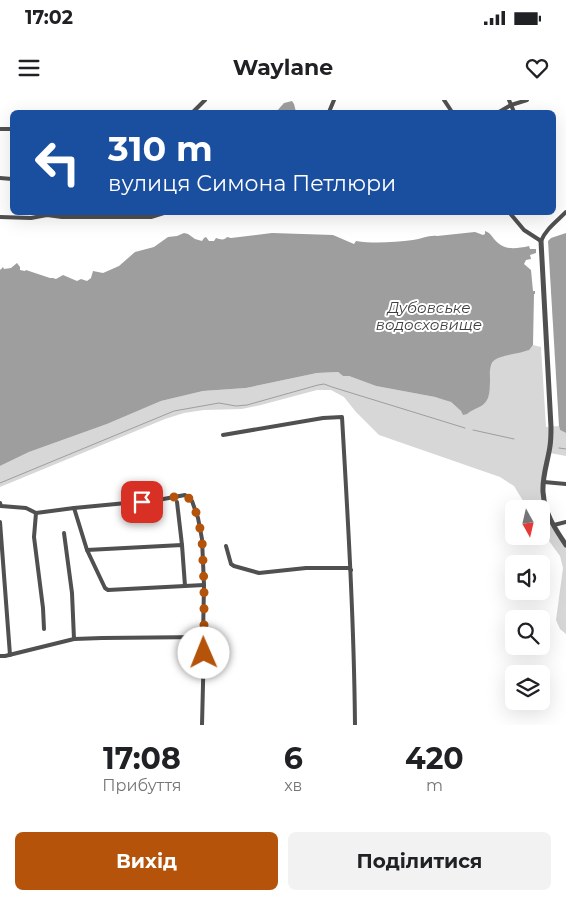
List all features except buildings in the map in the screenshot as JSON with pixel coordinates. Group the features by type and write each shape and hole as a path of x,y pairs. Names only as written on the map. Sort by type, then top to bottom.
{"street":[{"path":"195,110 205,100"},
{"path":"509,100 513,110"},
{"path":"502,110 527,100"},
{"path":"566,212 549,228 541,241 551,426 543,490 547,512 566,545"},
{"path":"0,218 31,218 47,215 62,217 151,217 156,215"},
{"path":"512,215 524,230 541,241"},
{"path":"223,435 323,418 342,417 351,570 356,725"},
{"path":"544,482 566,484"},
{"path":"0,506 26,508 36,513 158,500 185,495 192,501 202,539 204,585 202,725"},
{"path":"177,502 185,586"},
{"path":"74,508 87,550 105,588 108,590 204,585"},
{"path":"36,513 34,537 44,629"},
{"path":"0,522 10,655"},
{"path":"554,525 566,522"},
{"path":"64,533 72,593 74,640"},
{"path":"87,550 182,545"},
{"path":"226,546 231,564 259,572 306,568 349,568 351,570"},
{"path":"0,656 74,640 203,637"}],"shaded area":[{"path":"533,345 541,347 546,427 559,426 560,430 566,433 566,456 550,453 541,490 544,500 523,500 514,486 500,477 379,435 344,397 331,390 317,390 242,409 204,410 184,413 165,419 0,487 0,466 29,452 107,424 161,401 203,391 246,388 317,373 338,372 343,376 349,376 376,386 443,399 451,402 463,414 477,408 490,386 489,369 494,360 501,356 528,350"},
{"path":"550,517 555,532 566,549 566,634 560,629 556,620 563,568 560,556 550,542"}],"water":[{"path":"292,101 296,110 278,110 284,103"},
{"name":"Дубовське водосховище","path":"485,231 502,246 514,248 529,246 530,249 536,249 536,253 530,255 531,259 526,260 524,264 531,270 533,291 535,291 533,345 529,350 498,358 492,363 488,398 484,404 467,414 463,415 451,402 435,397 376,386 349,376 343,376 338,372 317,373 246,388 203,391 161,401 107,424 29,452 0,466 0,270 3,267 4,269 11,268 17,263 20,270 26,270 50,278 56,279 63,275 77,281 81,279 87,281 91,278 93,271 103,273 119,266 135,252 154,247 168,237 184,233 202,241 206,237 209,241 214,241 216,238 223,239 272,233 333,235 354,244 356,241 392,242 475,232 483,235"},
{"path":"566,233 566,433 560,430 559,426 548,241 551,238"}],"waterway":[{"path":"0,483 174,411 219,403 236,406 247,405 324,384 465,428"},
{"path":"473,430 514,439"},
{"path":"559,448 566,449"}],"route":[{"path":"142,502 185,495 192,501 202,539 204,653"}]}
